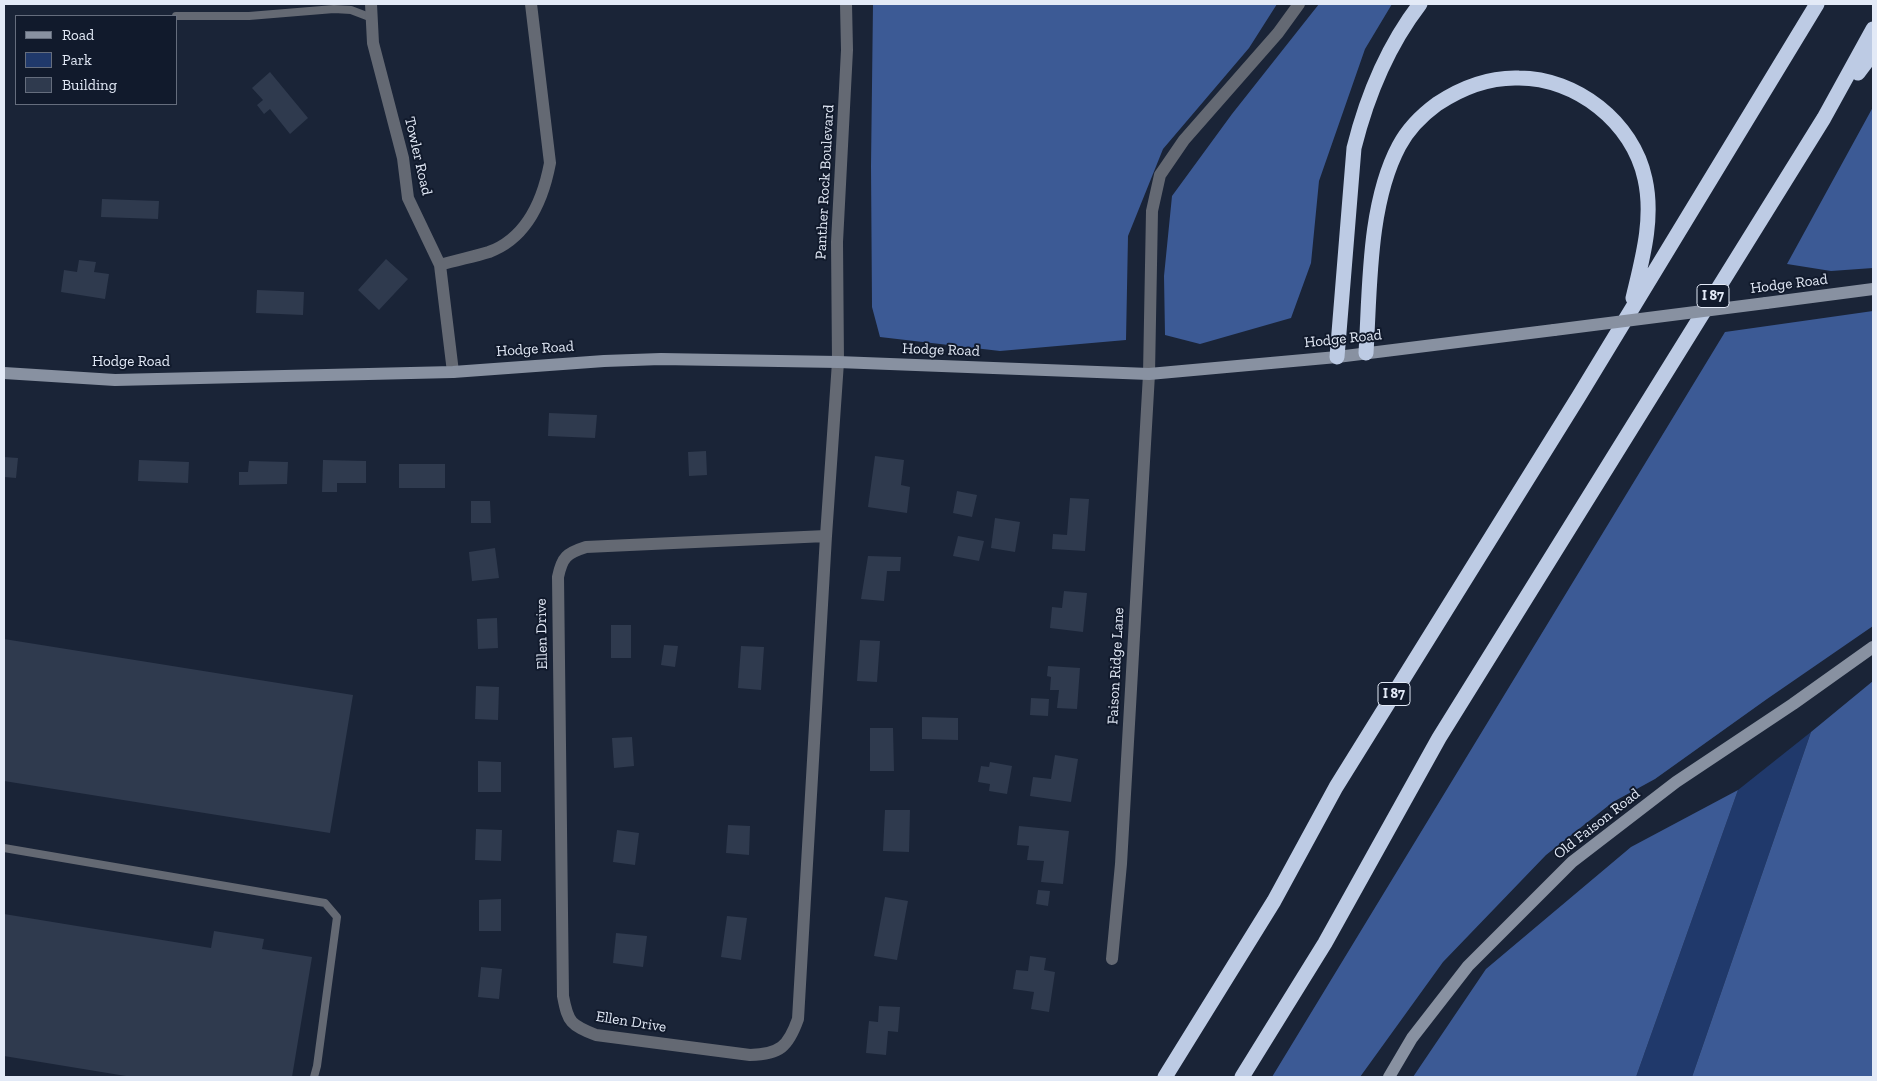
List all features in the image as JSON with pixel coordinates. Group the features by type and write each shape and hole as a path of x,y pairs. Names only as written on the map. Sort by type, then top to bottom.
{"highway":[{"path":"1337,357 1354,148 1361,118 1373,85 1394,44 1420,4"},
{"name":"I 87","path":"1165,1077 1274,901 1336,787 1579,396 1817,4"},
{"name":"I 87","path":"1242,1077 1325,943 1438,738 1824,118 1873,29"},
{"path":"1824,118 1873,53"},
{"path":"1366,354 1373,252 1380,199 1389,170 1400,145 1413,126 1428,111 1446,98 1490,80 1519,78 1543,80 1566,88 1587,98 1606,112 1627,138 1635,152 1645,178 1649,204 1642,261 1629,313"}],"main road":[{"name":"Hodge Road","path":"4,373 115,380 453,372 604,360 661,359 838,362 1149,374 1366,354 1873,290"},
{"name":"Old Faison Road","path":"1390,1077 1412,1038 1468,966 1572,862 1676,782 1793,704 1873,647"}],"street":[{"name":"Towler Road","path":"371,4 373,43 404,158 408,198 440,264 453,372"},
{"path":"440,264 491,251 517,235 535,210 546,184 550,163 531,4"},
{"name":"Panther Rock Boulevard","path":"838,362 837,242 847,50 846,4"},
{"name":"Faison Ridge Lane","path":"1112,960 1121,864 1149,374 1152,211 1160,175 1184,140 1278,33 1299,4"},
{"name":"Ellen Drive","path":"826,536 586,547 572,551 561,562 558,577 563,996 566,1013 572,1023 580,1028 596,1035 750,1055 766,1054 780,1050 792,1036 798,1018 838,362"}],"lane":[{"path":"178,16 249,16 334,9 351,10 372,18"},
{"path":"4,848 325,903 337,917 318,1066 314,1077"}],"green space":[{"path":"1811,732 1692,1077 1636,1077 1738,790"}],"shaded area":[{"path":"873,4 1277,4 1249,48 1163,149 1128,236 1126,340 1000,351 880,337 872,307"},
{"path":"1319,4 1392,4 1365,49 1319,181 1311,263 1291,318 1200,344 1165,335 1164,276 1172,196 1232,114"},
{"path":"1873,107 1873,268 1831,271 1787,264"},
{"path":"1873,311 1873,626 1655,779 1613,802 1546,855 1443,962 1360,1077 1272,1077 1725,332"},
{"path":"1873,681 1873,1077 1692,1077 1811,732"},
{"path":"1738,790 1636,1077 1413,1077 1486,969 1631,847"}],"building":[{"path":"270,72 308,118 290,134 270,109 264,114 257,105 263,100 252,88"},
{"path":"102,199 159,201 158,219 101,217"},
{"path":"386,259 408,279 379,310 358,290"},
{"path":"79,260 96,262 94,272 109,274 105,299 61,292 64,270 77,272"},
{"path":"257,290 304,292 303,315 256,313"},
{"path":"549,413 597,415 595,438 548,436"},
{"path":"706,451 707,475 689,476 688,452"},
{"path":"875,456 904,460 901,485 910,487 907,513 868,507"},
{"path":"4,457 18,458 16,478 4,477"},
{"path":"139,460 189,462 188,483 138,481"},
{"path":"323,460 366,461 366,483 337,483 337,492 322,492"},
{"path":"249,461 288,462 287,484 239,485 239,472 248,472"},
{"path":"399,464 445,464 445,488 399,488"},
{"path":"957,491 977,495 972,517 953,513"},
{"path":"1070,498 1089,499 1085,551 1052,549 1053,534 1067,535"},
{"path":"471,501 490,501 491,523 471,523"},
{"path":"995,518 1020,522 1015,552 991,548"},
{"path":"958,536 984,541 979,561 953,556"},
{"path":"495,548 499,578 472,581 469,552"},
{"path":"868,556 901,557 900,571 887,571 884,601 861,599"},
{"path":"1064,591 1087,593 1083,632 1050,628 1052,607 1062,608"},
{"path":"497,618 498,648 478,649 477,619"},
{"path":"611,625 631,625 631,658 611,658"},
{"path":"4,639 353,695 330,833 4,781"},
{"path":"860,640 880,641 877,682 857,681"},
{"path":"664,645 678,646 675,667 661,665"},
{"path":"741,646 764,647 761,690 738,688"},
{"path":"1048,666 1080,668 1077,709 1057,708 1059,690 1050,690 1051,677 1047,676"},
{"path":"476,686 499,687 498,720 475,719"},
{"path":"1031,698 1049,699 1048,716 1030,715"},
{"path":"922,717 958,718 958,740 922,739"},
{"path":"870,728 893,728 894,771 870,771"},
{"path":"632,737 634,766 614,768 612,738"},
{"path":"1055,755 1078,759 1071,802 1030,796 1033,777 1051,779"},
{"path":"478,761 501,762 501,792 478,792"},
{"path":"990,762 1012,766 1007,794 989,791 990,784 978,782 981,766 989,767"},
{"path":"885,810 910,810 909,852 883,851"},
{"path":"728,825 750,826 749,855 726,853"},
{"path":"1019,826 1069,831 1063,884 1041,882 1044,861 1027,860 1029,846 1017,845"},
{"path":"476,829 502,830 501,861 475,860"},
{"path":"617,830 639,833 635,865 613,862"},
{"path":"1038,890 1050,891 1048,906 1036,904"},
{"path":"885,897 908,901 897,960 874,956"},
{"path":"501,899 501,931 479,931 479,900"},
{"path":"4,914 211,948 214,931 264,939 262,949 312,957 292,1077 132,1077 4,1056"},
{"path":"727,916 747,918 741,960 721,957"},
{"path":"616,933 647,936 643,967 613,963"},
{"path":"1030,956 1046,958 1044,970 1055,972 1049,1012 1031,1009 1034,992 1013,989 1016,970 1028,971"},
{"path":"481,967 502,969 499,999 478,997"},
{"path":"879,1006 900,1007 898,1032 888,1031 886,1055 866,1053 869,1021 878,1022"}]}
